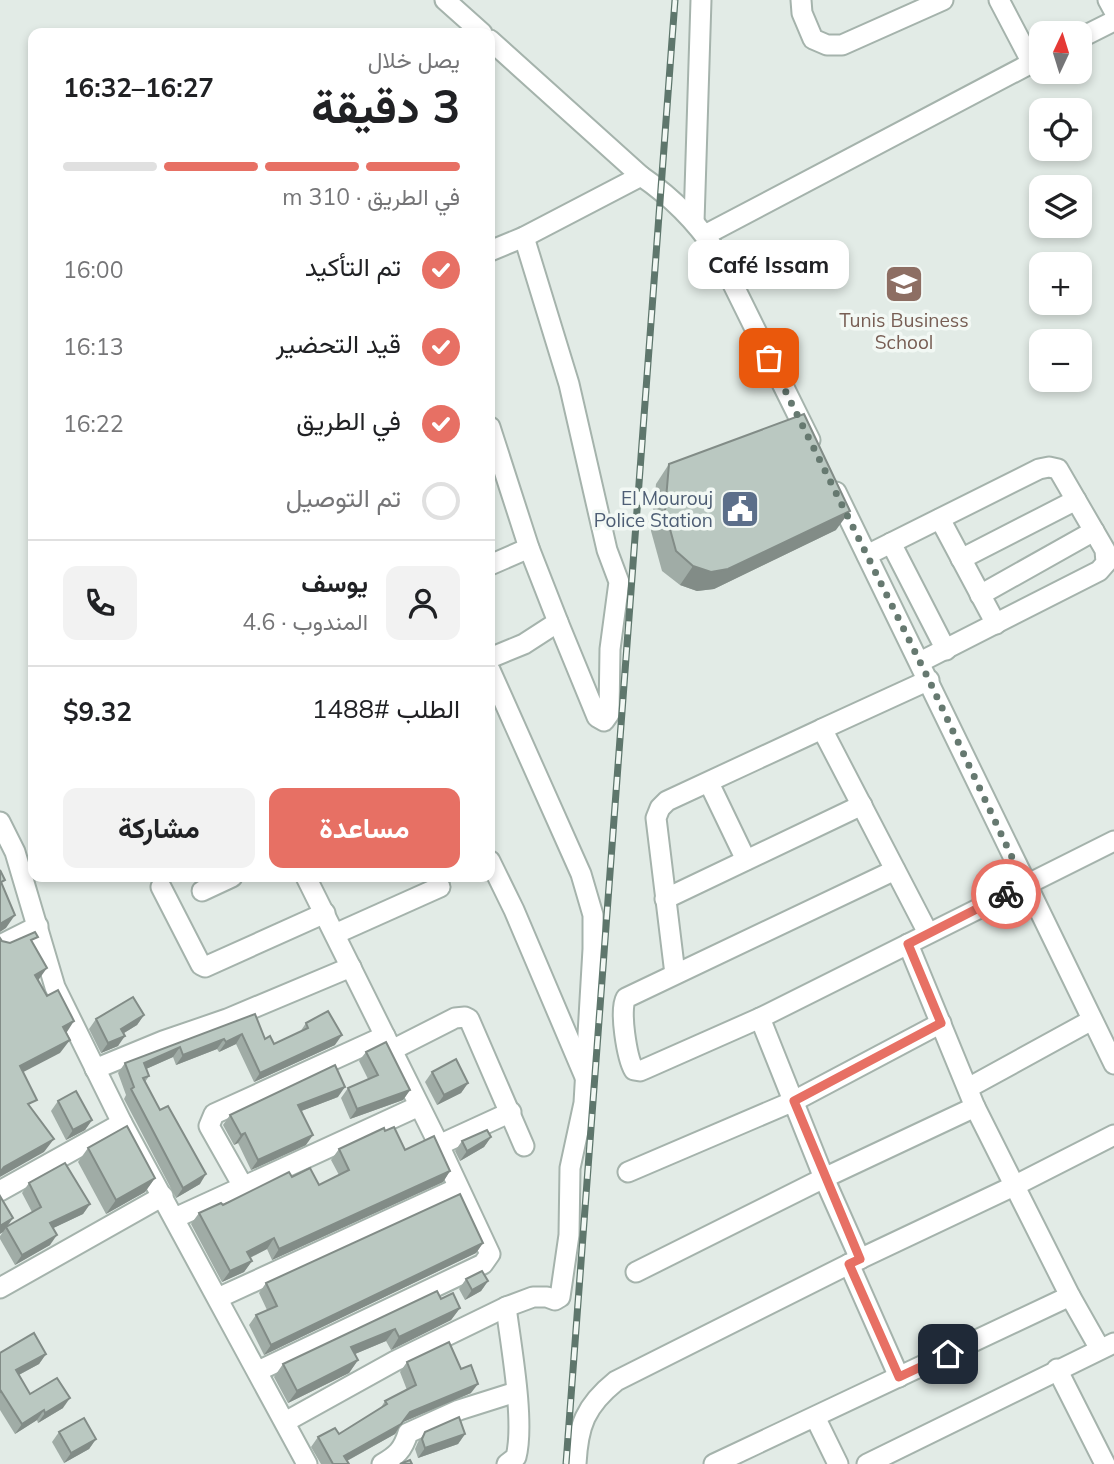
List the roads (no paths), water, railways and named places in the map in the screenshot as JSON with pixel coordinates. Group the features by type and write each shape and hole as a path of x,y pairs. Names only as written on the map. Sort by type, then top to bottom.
{"street":[{"path":"445,0 476,28"},
{"path":"700,228 701,0"},
{"path":"801,0 802,13 813,39 827,45 842,45 943,0"},
{"path":"999,0 1029,48"},
{"path":"1108,0 1114,11"},
{"path":"1092,32 1114,20"},
{"path":"495,45 641,176 661,190 700,228 720,258 818,457"},
{"path":"700,228 1029,65"},
{"path":"495,249 524,237 641,176"},
{"path":"495,443 529,548 558,622 597,717 604,721 609,714 610,649 619,582 607,550 569,384 524,237"},
{"path":"675,974 656,818 667,801 822,729 925,671 946,650 1099,571 1106,563 1105,550 1058,469 1049,467 1039,469 867,555"},
{"path":"830,481 925,671 1025,885 1114,1064"},
{"path":"961,559 1076,500"},
{"path":"940,519 996,624"},
{"path":"980,595 1094,531"},
{"path":"891,543 946,650"},
{"path":"495,563 529,548"},
{"path":"495,656 524,644 558,622"},
{"path":"285,1422 395,1361 506,1307 533,1297 555,1300 560,1297 569,1235 570,1168 582,1114 586,1079 593,915 582,874 495,681"},
{"path":"822,729 928,933"},
{"path":"709,783 746,860"},
{"path":"665,899 862,805"},
{"path":"0,822 7,856 28,875"},
{"path":"895,870 631,995 623,1002 622,1010 629,1060 634,1070 648,1068 760,1017 1114,841"},
{"path":"495,871 586,1079"},
{"path":"29,882 55,987 122,1123 307,1464"},
{"path":"202,891 221,882"},
{"path":"258,1371 486,1261 490,1251 309,882"},
{"path":"161,887 201,965 205,967 325,913"},
{"path":"335,934 440,887"},
{"path":"0,946 38,926"},
{"path":"867,1464 1107,1346 1070,1296 975,1107 908,944"},
{"path":"95,1069 227,1019 351,967"},
{"path":"244,1188 209,1126 214,1114 455,1018 464,1017 472,1024 524,1146"},
{"path":"760,1017 899,1377"},
{"path":"968,1088 1092,1020"},
{"path":"628,1172 794,1101 941,1023"},
{"path":"175,1218 419,1106"},
{"path":"636,1272 824,1178 975,1107"},
{"path":"439,1145 511,1112"},
{"path":"0,1191 122,1123"},
{"path":"576,1464 581,1423 602,1392 616,1381 854,1261 1016,1185 1114,1135"},
{"path":"218,1298 458,1188"},
{"path":"0,1288 163,1196"},
{"path":"713,1464 1070,1296"},
{"path":"506,1307 516,1392 518,1449 516,1457 507,1464"},
{"path":"1057,1369 1105,1464"},
{"path":"382,1464 397,1455 408,1433 459,1410 516,1392"},
{"path":"815,1417 838,1464"}],"railway":[{"path":"566,1464 675,0"}],"place":[{"name":"Tunis Business School","path":"904,284"},
{"name":"Café Issam","path":"769,358"},
{"name":"El Mourouj Police Station","path":"740,509"}]}
